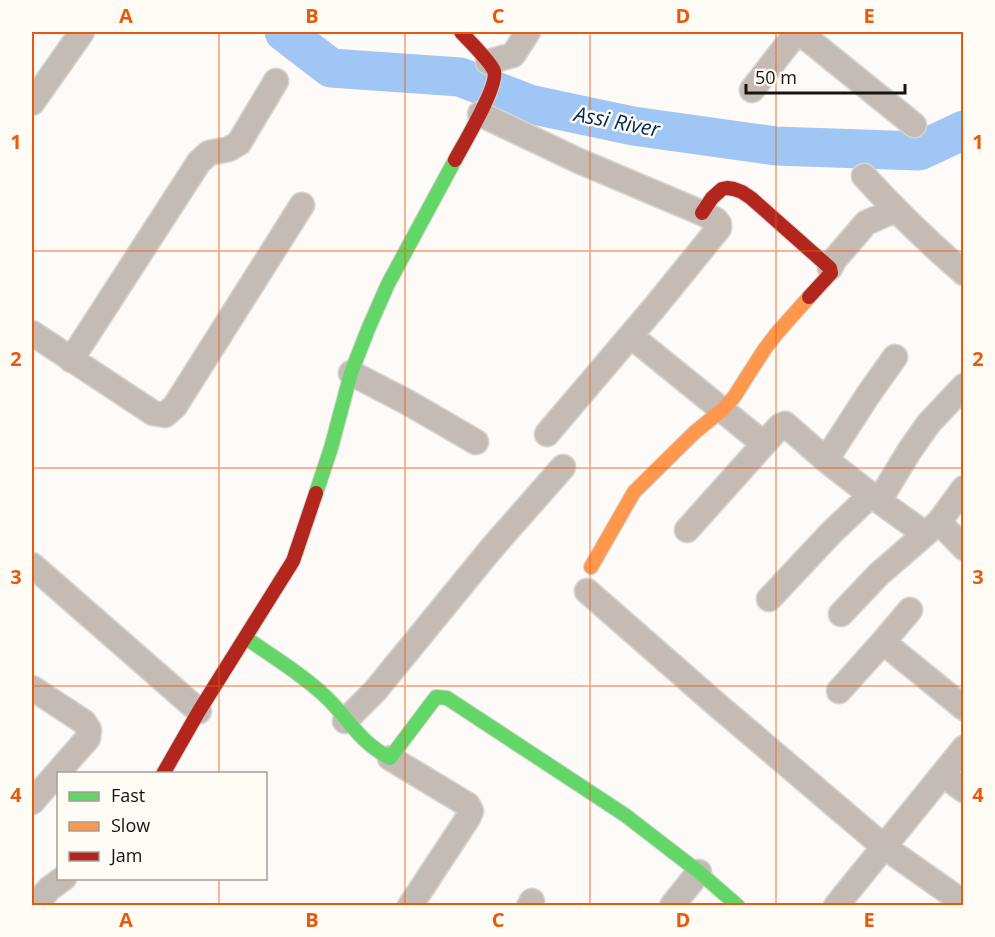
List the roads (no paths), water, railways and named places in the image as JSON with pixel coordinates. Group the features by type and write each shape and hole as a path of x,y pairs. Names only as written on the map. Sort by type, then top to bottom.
{"street":[{"path":"32,103 82,32"},
{"path":"461,32 491,70"},
{"path":"164,772 293,561 331,448 351,373 369,327 388,285 482,109 491,70 513,55 528,32"},
{"path":"752,90 798,32 914,125"},
{"path":"71,360 199,162 209,153 229,149 239,143 276,81"},
{"path":"482,109 579,161 702,213 719,224 719,228 631,336 547,434"},
{"path":"864,176 896,212 963,273"},
{"path":"702,213 720,189 737,189 751,198 830,268"},
{"path":"32,333 153,413 165,415 175,406 302,205"},
{"path":"591,567 634,492 734,397 764,350 829,277 830,268 835,259 866,223 888,213 896,212"},
{"path":"631,336 764,444"},
{"path":"826,460 895,357"},
{"path":"351,373 476,442"},
{"path":"769,599 831,533 875,498 929,423 963,386"},
{"path":"687,530 780,426 785,424 875,498 932,528 963,548"},
{"path":"345,720 375,691 491,549 563,467"},
{"path":"841,614 879,574 932,528 963,488"},
{"path":"32,565 200,711"},
{"path":"587,591 883,846 963,903"},
{"path":"839,691 910,610"},
{"path":"246,638 322,693 369,746 468,805 471,811 468,818 410,906"},
{"path":"884,642 963,708"},
{"path":"32,688 84,722 89,730 88,738 58,772"},
{"path":"390,758 436,697 447,698 625,815 699,872 738,906"},
{"path":"836,906 963,748"},
{"path":"32,802 57,773"},
{"path":"943,775 963,790"},
{"path":"672,906 699,872"},
{"path":"34,906 50,888 62,880"}],"waterway":[{"name":"Assi River","path":"284,32 331,68 460,77 529,104 633,126 776,146 919,151 964,130"}]}
